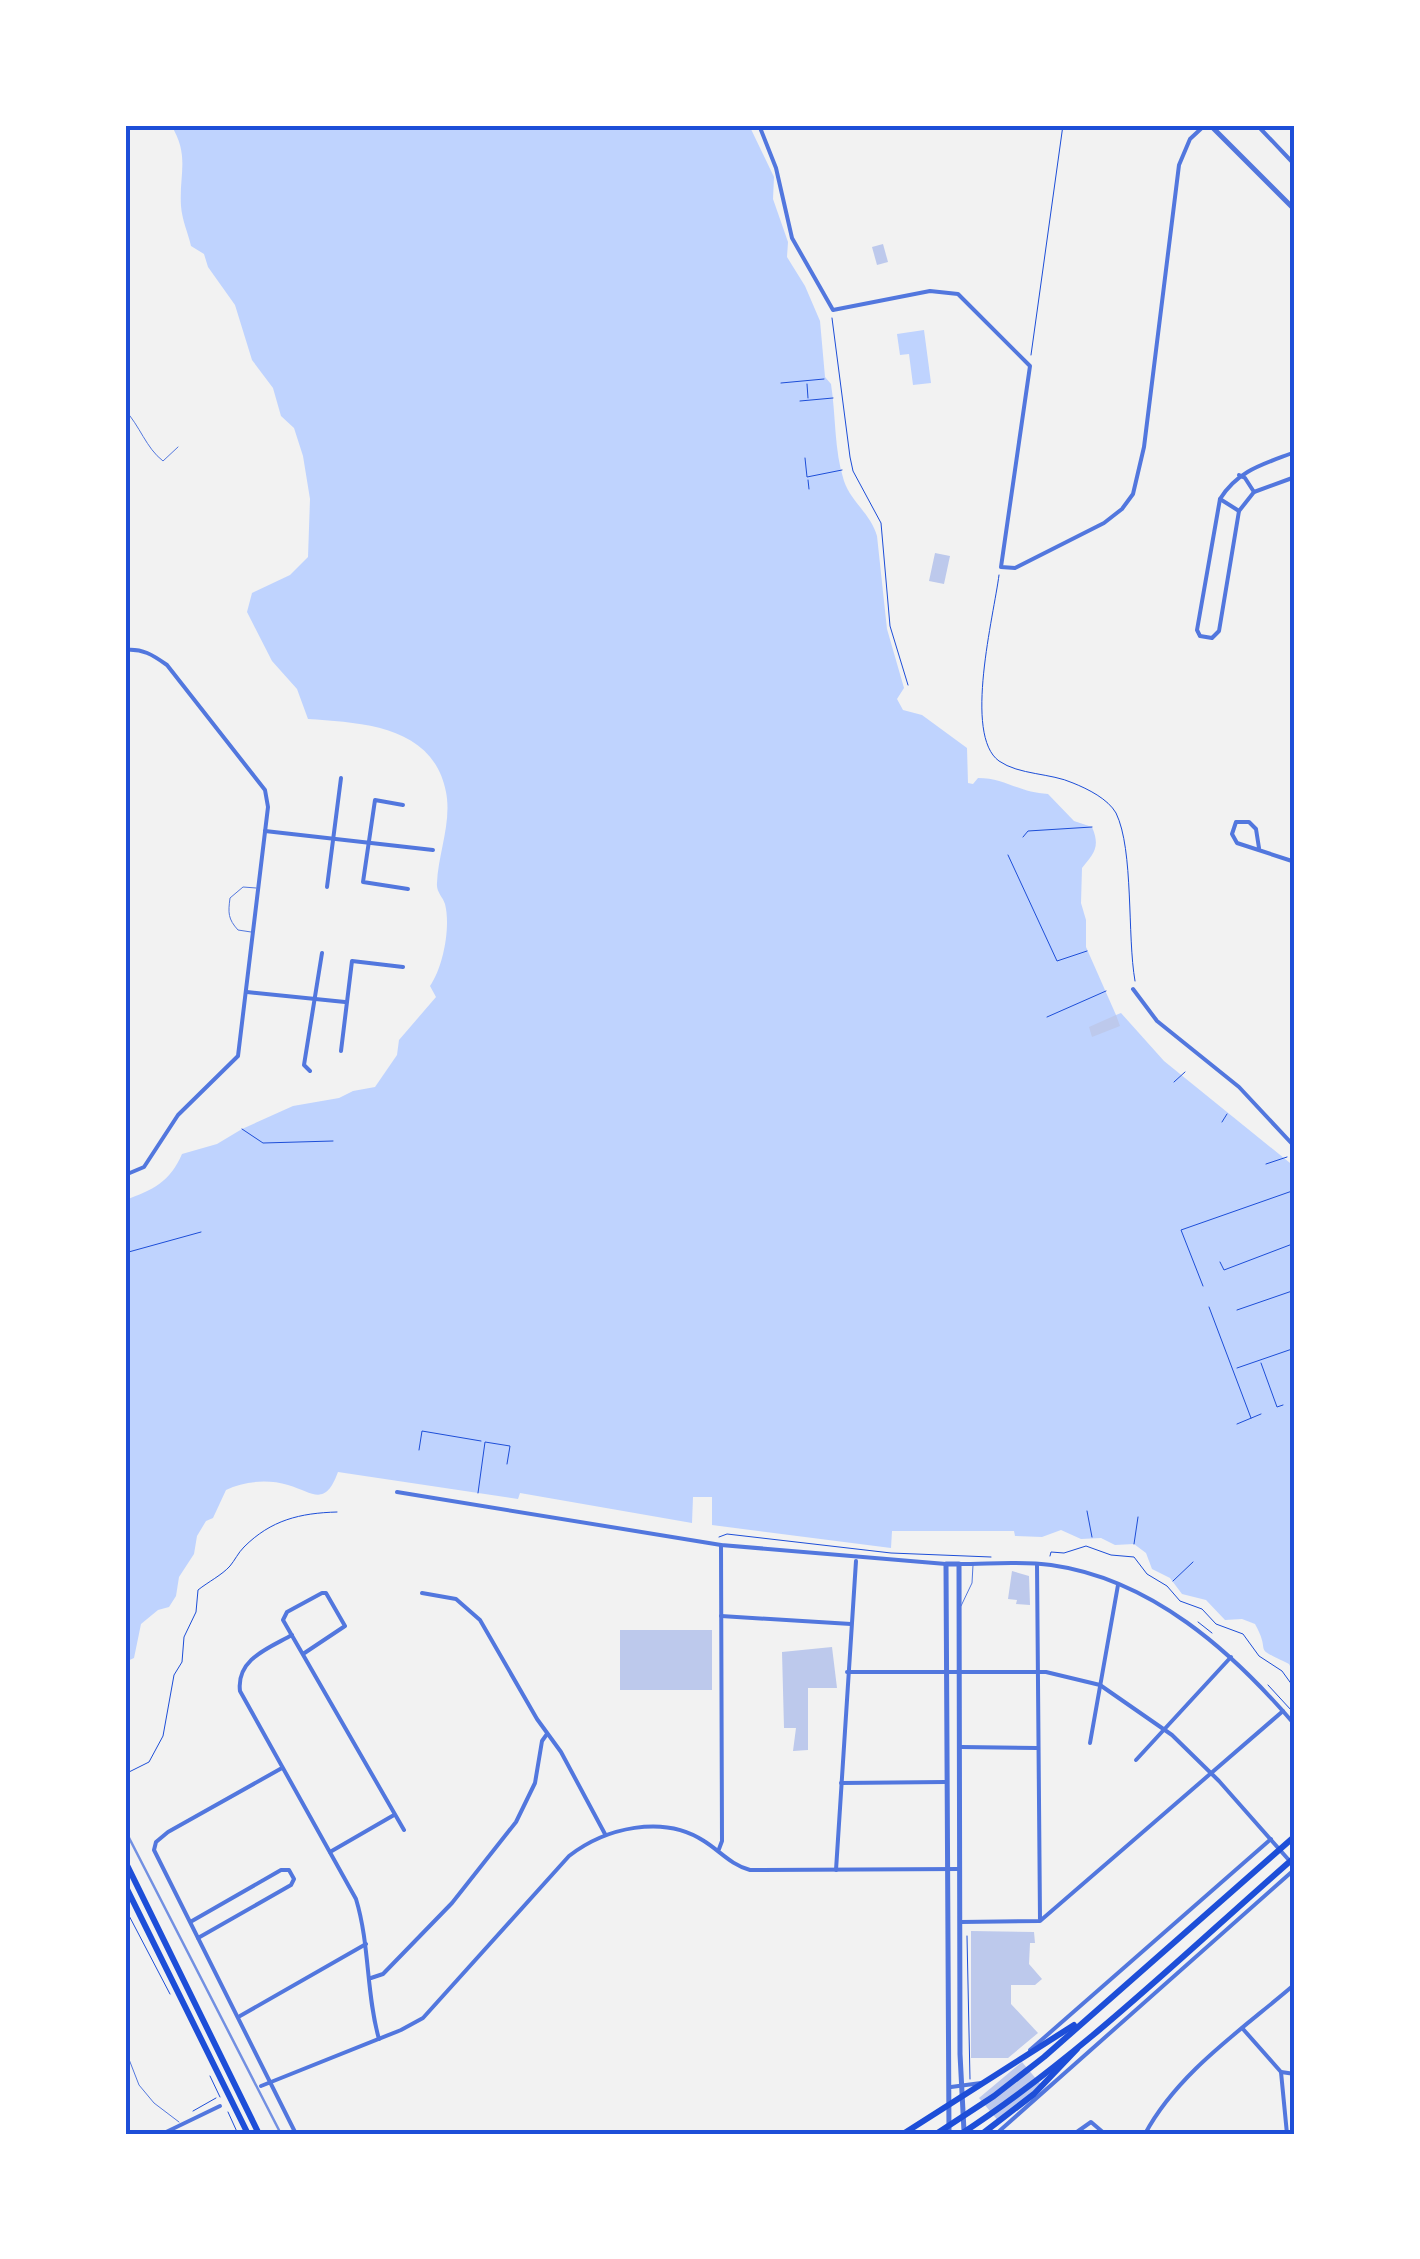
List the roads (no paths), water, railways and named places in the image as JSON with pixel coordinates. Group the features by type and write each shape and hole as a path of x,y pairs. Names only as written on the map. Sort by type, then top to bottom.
{"main road":[{"path":"936,2134 1016,2079 1295,1836"},
{"path":"963,2134 1088,2037 1295,1857"},
{"path":"125,1861 259,2134"},
{"path":"125,1886 248,2134"},
{"path":"904,2134 1096,2011"},
{"path":"982,2134 1034,2094 1088,2037"}],"street":[{"path":"760,125 776,168 792,238 833,310 930,291 958,294 1030,366 1000,566 1015,568 1104,523 1122,509 1132,494 1144,447 1178,165 1190,139 1208,125 1295,210"},
{"path":"1257,125 1295,164"},
{"path":"1295,452 1239,476 1220,499 1197,630 1200,636 1212,638 1219,631 1239,511 1254,492 1295,477"},
{"path":"1239,476 1246,478 1254,492"},
{"path":"1220,499 1239,511"},
{"path":"125,650 151,654 167,665 268,797 238,1056 178,1116 144,1167 125,1175"},
{"path":"327,887 341,778"},
{"path":"403,804 375,800 362,882 408,889"},
{"path":"1259,848 1256,829 1249,822 1236,822 1232,834 1237,843 1295,862"},
{"path":"265,831 433,850"},
{"path":"310,1071 304,1064 322,953"},
{"path":"341,1051 352,961 403,967"},
{"path":"1132,988 1157,1021 1239,1087 1295,1146"},
{"path":"247,992 345,1002"},
{"path":"397,1492 721,1545 856,1559 1037,1564 1072,1569 1118,1585 1179,1617 1231,1657 1295,1725"},
{"path":"718,1851 722,1841 721,1545"},
{"path":"836,1870 856,1559"},
{"path":"946,1564 949,2134"},
{"path":"960,1564 960,1869 966,2086 963,2134"},
{"path":"1037,1564 1040,1922"},
{"path":"1090,1743 1118,1585"},
{"path":"303,1654 345,1626 322,1592 284,1615 292,1635 404,1830"},
{"path":"422,1594 456,1599 473,1611 562,1752 606,1834"},
{"path":"721,1616 851,1624"},
{"path":"292,1635 252,1658 239,1684 242,1698 356,1899 378,2039"},
{"path":"1136,1760 1231,1657"},
{"path":"848,1672 1037,1672 1061,1674 1100,1686 1164,1729 1211,1773 1295,1868 996,2134"},
{"path":"964,1922 1040,1922 1283,1711"},
{"path":"371,1978 383,1974 446,1910 516,1822 535,1783 542,1740 548,1733"},
{"path":"960,1748 1037,1748"},
{"path":"282,1768 156,1842 154,1850 296,2134"},
{"path":"841,1782 947,1782"},
{"path":"330,1852 394,1814"},
{"path":"260,2086 423,2018 562,1863 606,1834 630,1828 666,1829 700,1838 739,1867 750,1870 960,1869"},
{"path":"947,2087 992,2080 1009,2068 1270,1840"},
{"path":"190,1922 281,1870 289,1870 294,1879 291,1885 198,1938"},
{"path":"238,2017 366,1944"},
{"path":"1145,2134 1177,2089 1295,1984"},
{"path":"1243,2029 1281,2072 1287,2134"},
{"path":"1281,2072 1295,2074"},
{"path":"162,2134 220,2106"},
{"path":"1074,2134 1092,2122 1106,2134"}],"lane":[{"path":"125,410 162,461 178,447"},
{"path":"254,932 238,930 228,919 228,908 230,898 243,887 259,888"},
{"path":"960,1609 972,1583 973,1564"},
{"path":"125,2049 139,2085 181,2124"}],"water":[{"path":"171,125 749,125 774,177 773,199 788,242 787,257 820,321 825,377 831,384 844,481 877,536 887,629 904,688 897,699 903,710 922,715 967,748 968,783 988,779 1048,794 1074,821 1092,827 1096,846 1082,868 1086,947 1116,1015 1121,1013 1164,1061 1295,1167 1295,1676 1289,1664 1265,1651 1255,1624 1242,1619 1225,1620 1206,1600 1182,1594 1170,1578 1152,1569 1146,1553 1134,1544 1081,1539 1061,1530 1042,1537 1015,1536 1014,1531 892,1531 891,1548 712,1525 712,1497 693,1497 692,1523 520,1493 518,1499 338,1472 328,1490 318,1495 264,1482 226,1490 213,1518 206,1521 197,1536 194,1554 179,1577 176,1596 169,1607 158,1610 141,1624 134,1658 125,1662 125,1200 160,1184 182,1154 217,1144 293,1106 375,1087 397,1055 399,1040 436,997 430,986 442,958 447,924 445,904 437,886 447,815 446,792 439,770 427,753 392,732 308,719 297,689 272,661 247,612 252,593 290,575 308,557 310,499 294,428 281,416 273,388 252,360 235,305 208,267 204,254 191,246 181,206 182,156"},
{"path":"924,330 931,383 913,385 909,354 900,355 897,334"}],"railway":[{"path":"125,1830 281,2134"}]}
